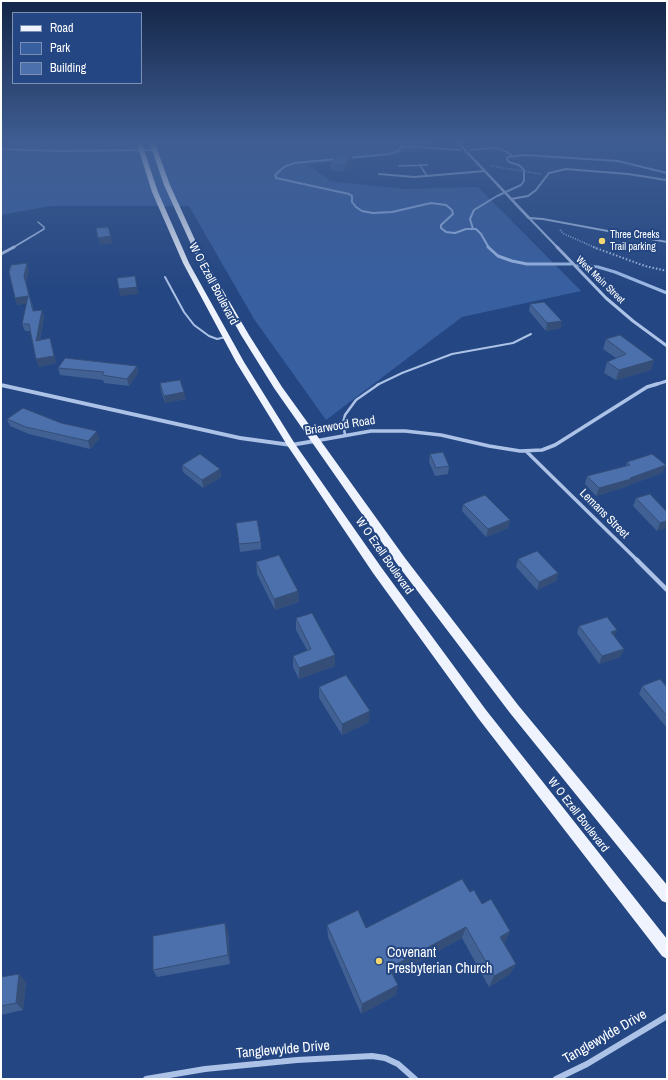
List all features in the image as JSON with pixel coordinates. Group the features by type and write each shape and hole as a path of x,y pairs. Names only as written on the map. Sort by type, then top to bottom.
{"main road":[{"path":"156,194 170,192"},
{"name":"W O Ezell Boulevard","path":"170,192 234,337 291,445 377,570 482,714 667,951"},
{"name":"W O Ezell Boulevard","path":"156,194 186,263 234,337 278,388 400,561 505,696 667,896"}],"street":[{"path":"504,191 529,218 543,219 667,242"},
{"path":"510,199 528,196 534,191"},
{"name":"West Main Street","path":"529,218 578,270 619,309 667,346"},
{"path":"1,254 14,247"},
{"name":"Briarwood Road","path":"1,385 172,424 240,438 291,445 345,435 388,430 423,432 459,438 489,446 527,452 549,448 646,387 667,381"},
{"name":"Lemans Street","path":"527,452 667,590"},
{"name":"Tanglewylde Drive","path":"556,1079 587,1064 667,1016"},
{"name":"Tanglewylde Drive","path":"146,1079 205,1069 290,1060 372,1056 385,1058 398,1064 415,1079"}],"lane":[{"path":"14,247 44,229 44,227 38,222"},
{"path":"166,277 184,312 194,325 209,336 217,338 234,337"},
{"path":"345,435 343,423 345,415 356,400 373,387 402,373 452,354 513,343 531,334"}],"path":[{"path":"559,229 564,234 589,246 645,266 667,271"},
{"path":"589,246 592,243"}],"green space":[{"path":"1,191 482,191 581,291 462,317 326,420 254,319 189,206 50,206 1,215"}],"building":[{"path":"108,227 111,236 98,238 96,228"},
{"path":"27,263 24,276 33,311 42,310 36,341 50,338 54,356 36,359 29,324 22,324 28,296 15,298 9,272 11,265"},
{"path":"135,276 137,287 119,289 117,278"},
{"path":"544,302 562,321 547,323 530,304"},
{"path":"620,335 654,360 619,370 607,362 626,354 606,339"},
{"path":"65,358 137,366 127,379 102,375 104,372 58,368"},
{"path":"180,380 184,392 164,396 160,383"},
{"path":"23,408 61,423 97,431 88,441 26,427 7,419"},
{"path":"443,452 449,466 436,468 430,454"},
{"path":"200,454 220,469 202,480 182,465"},
{"path":"652,454 666,465 630,478 631,479 599,488 587,476 630,465 627,462"},
{"path":"650,494 667,512 667,521 660,523 636,498"},
{"path":"485,495 510,520 488,529 463,504"},
{"path":"257,520 261,542 239,544 236,523"},
{"path":"537,551 558,573 539,582 518,559"},
{"path":"279,555 298,591 274,599 256,562"},
{"path":"312,613 335,655 299,668 293,656 311,649 296,618"},
{"path":"607,617 617,630 611,632 624,649 602,656 579,626"},
{"path":"346,675 370,711 342,724 319,687"},
{"path":"660,679 667,687 667,716 642,686"},
{"name":"Covenant Presbyterian Church","path":"462,879 470,892 474,890 482,904 491,899 510,931 500,937 516,964 494,976 466,927 389,968 398,985 362,1004 327,925 358,910 366,928"},
{"path":"225,923 228,955 153,970 153,936"},
{"path":"19,974 16,1003 1,1006 1,977"}],"waterway":[{"path":"337,191 352,196 352,202 362,211 373,213 392,212 431,203 446,205 452,210 453,214 441,225 441,228 446,232 455,233 466,229 473,229"},
{"path":"473,229 470,219 474,210 507,191"},
{"path":"473,229 476,229 481,234 489,248"},
{"path":"489,248 498,256 527,264 571,264"},
{"path":"578,265 598,267 615,272 667,293"}],"place":[{"name":"Three Creeks Trail parking","path":"602,241"},
{"name":"Covenant Presbyterian Church","path":"379,961"}]}
